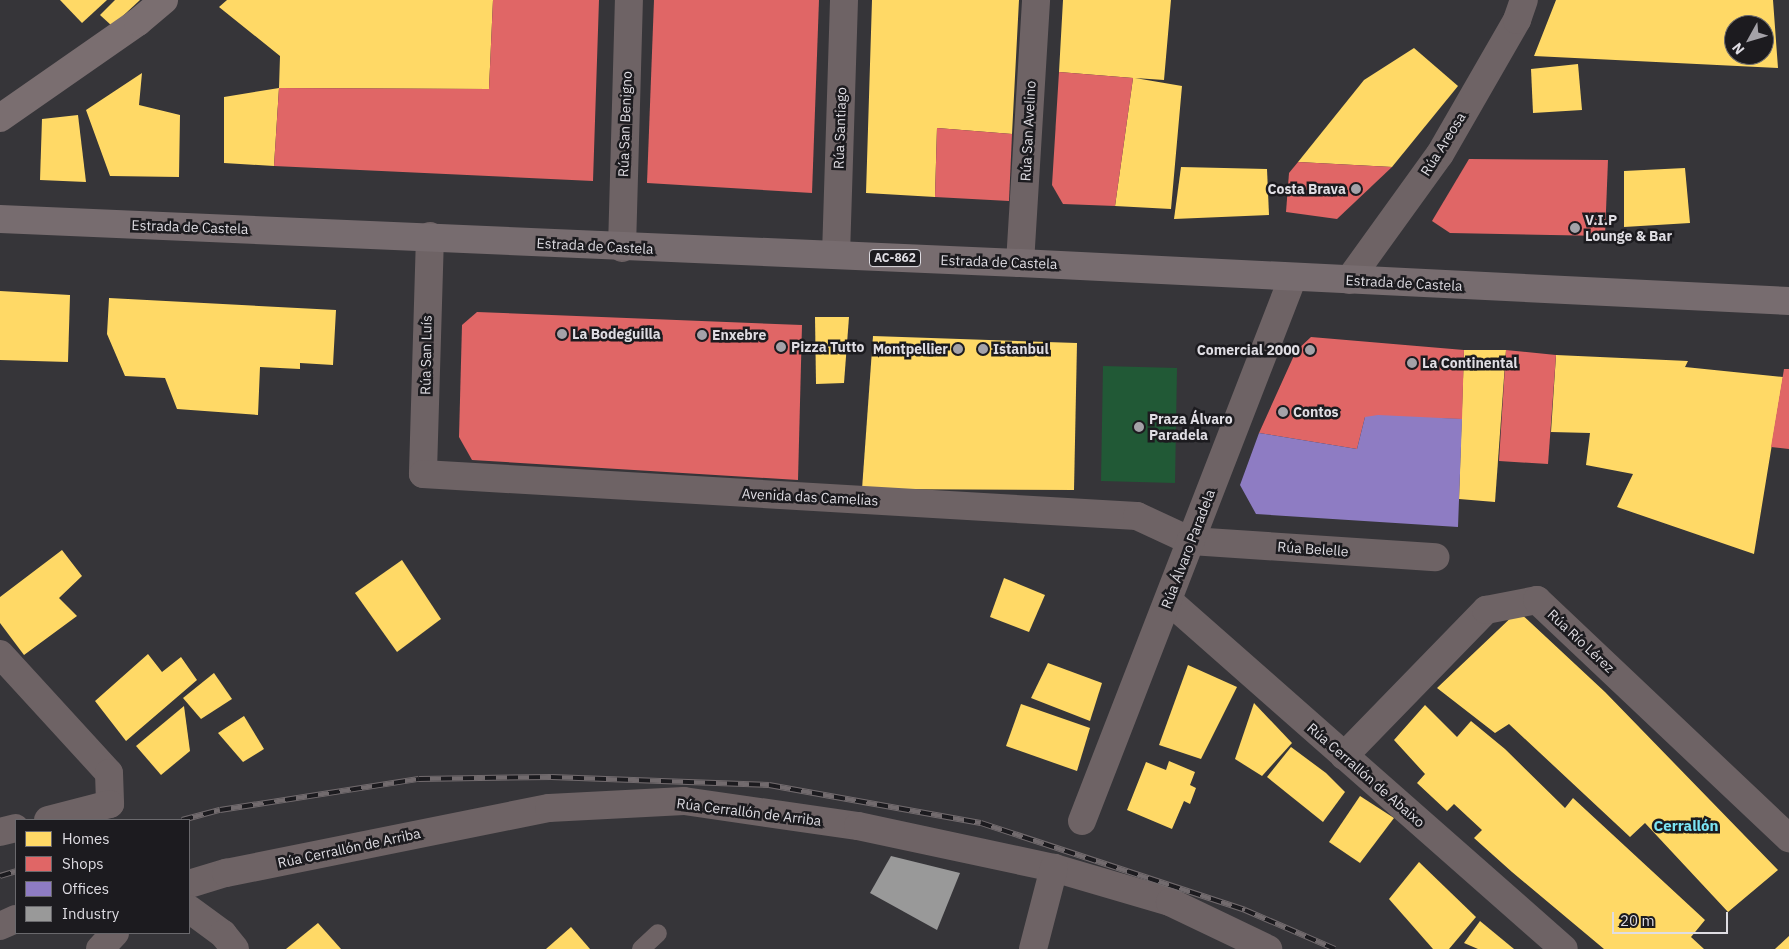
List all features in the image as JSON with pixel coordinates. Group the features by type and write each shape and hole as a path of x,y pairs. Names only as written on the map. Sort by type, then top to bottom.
{"main road":[{"name":"Estrada de Castela","path":"0,219 430,236 622,248 1020,262 1789,301"}],"street":[{"path":"0,118 138,22 164,0"},
{"name":"Rúa San Benigno","path":"622,248 629,0"},
{"name":"Rúa Santiago","path":"836,255 844,0"},
{"name":"Rúa San Avelino","path":"1020,262 1036,0"},
{"name":"Rúa Areosa","path":"1349,280 1440,154 1517,20 1524,0"},
{"name":"Rúa San Luís","path":"423,474 430,236"},
{"name":"Rúa Álvaro Paradela","path":"1082,821 1169,601 1293,277"},
{"name":"Avenida das Camelias","path":"423,474 1137,516 1191,541"},
{"name":"Rúa Belelle","path":"1191,541 1435,557"},
{"name":"Rúa Río Lérez","path":"1344,756 1486,610 1537,600 1789,838"},
{"name":"Rúa Cerrallón de Abaixo","path":"1169,601 1564,949"},
{"path":"0,654 109,773 110,804 52,819"},
{"name":"Rúa Cerrallón de Arriba","path":"190,884 255,867 549,808 684,802 858,826 1054,868 1170,902 1268,949"},
{"path":"0,832 15,828"},
{"path":"1033,949 1054,868"},
{"path":"190,910 223,934 235,949"},
{"path":"0,926 15,919"},
{"path":"100,949 114,934"}],"lane":[{"path":"641,949 658,933"}],"green space":[{"path":"1103,366 1177,368 1175,483 1101,481"}],"building: Homes":[{"path":"60,0 107,0 82,23"},
{"path":"115,0 140,0 112,26 100,15"},
{"path":"227,0 493,0 489,89 279,88 280,56 219,7"},
{"path":"872,0 1019,0 1012,134 937,128 935,197 866,193"},
{"path":"1063,0 1171,0 1164,80 1135,78 1182,86 1171,209 1115,206 1133,78 1059,72"},
{"path":"1556,0 1773,0 1778,68 1534,56"},
{"path":"1414,48 1458,86 1392,167 1298,162 1364,80"},
{"path":"1578,64 1582,110 1533,113 1531,69"},
{"path":"142,73 139,105 180,115 179,177 110,176 86,110"},
{"path":"279,88 274,166 224,163 224,97"},
{"path":"78,115 86,182 40,180 42,119"},
{"path":"1181,167 1267,169 1269,215 1174,219"},
{"path":"1685,168 1690,223 1624,227 1624,171"},
{"path":"0,291 70,295 68,362 0,360"},
{"path":"109,298 336,310 333,365 300,363 300,369 260,367 258,415 177,409 165,378 125,376 107,334"},
{"path":"815,317 849,317 844,383 816,384"},
{"path":"873,336 1077,343 1074,490 862,489"},
{"path":"1464,350 1506,350 1495,502 1459,499"},
{"path":"1556,355 1688,361 1685,367 1783,377 1754,554 1617,507 1633,474 1586,465 1590,433 1551,432"},
{"path":"62,550 82,576 59,598 77,616 24,655 0,623 0,597"},
{"path":"402,560 441,619 397,652 355,593"},
{"path":"1004,578 1045,595 1029,632 990,617"},
{"path":"1518,611 1605,692 1778,870 1728,912 1645,823 1630,837 1509,724 1495,733 1437,688"},
{"path":"148,654 162,672 181,657 197,680 126,741 95,701"},
{"path":"1048,663 1102,683 1090,721 1031,698"},
{"path":"1188,665 1237,687 1201,759 1159,745"},
{"path":"214,673 232,699 201,719 183,698"},
{"path":"1254,703 1292,743 1262,776 1235,759"},
{"path":"1021,704 1090,728 1077,771 1006,746"},
{"path":"1425,705 1457,737 1471,721 1505,749 1565,808 1573,798 1705,920 1691,937 1704,949 1604,949 1512,872 1474,838 1482,830 1454,804 1447,811 1417,783 1425,774 1394,740"},
{"path":"184,706 190,751 161,775 136,746"},
{"path":"244,716 264,749 243,762 218,733"},
{"path":"1291,747 1326,773 1345,792 1323,822 1267,777"},
{"path":"1169,761 1195,772 1190,785 1196,788 1190,804 1184,801 1172,829 1127,810 1146,762 1166,770"},
{"path":"1360,796 1394,818 1360,863 1329,842"},
{"path":"1419,862 1476,917 1449,949 1433,949 1389,899"},
{"path":"1480,921 1514,949 1478,949 1464,943"},
{"path":"318,923 341,949 286,949"},
{"path":"571,927 590,949 546,949"},
{"path":"1789,936 1789,949 1775,949"}],"building: Shops":[{"path":"493,0 599,0 593,181 274,166 279,88 489,89"},
{"path":"654,0 819,0 812,193 647,183"},
{"path":"1059,72 1133,78 1115,206 1063,204 1052,185"},
{"path":"937,128 1012,134 1009,201 935,197"},
{"path":"1469,159 1608,160 1605,236 1450,233 1432,221"},
{"path":"1298,162 1392,167 1337,219 1286,212 1289,173"},
{"path":"477,312 802,325 798,480 472,460 459,437 462,325"},
{"path":"1311,337 1464,350 1462,419 1365,417 1357,449 1259,433 1296,351"},
{"path":"1506,350 1556,355 1548,464 1499,461"},
{"path":"1784,369 1789,369 1789,449 1771,447"}],"building: Offices":[{"path":"1378,415 1462,419 1458,527 1256,514 1240,485 1259,433 1357,449 1365,417"}],"building: Industry":[{"path":"891,856 960,873 937,930 870,893"}],"railway":[{"path":"186,819 220,810 419,779 551,777 769,785 981,823 1245,910 1335,949"},
{"path":"0,876 15,871"}],"place":[{"name":"Costa Brava","path":"1356,189"},
{"name":"V.I.P Lounge & Bar","path":"1575,228"},
{"name":"La Bodeguilla","path":"562,334"},
{"name":"Enxebre","path":"702,335"},
{"name":"Pizza Tutto","path":"781,347"},
{"name":"Montpellier","path":"958,349"},
{"name":"Istanbul","path":"983,349"},
{"name":"Comercial 2000","path":"1310,350"},
{"name":"La Continental","path":"1412,363"},
{"name":"Contos","path":"1283,412"},
{"name":"Praza Álvaro Paradela","path":"1139,427"}],"district":[{"name":"Cerrallón","path":"1686,826"}]}
